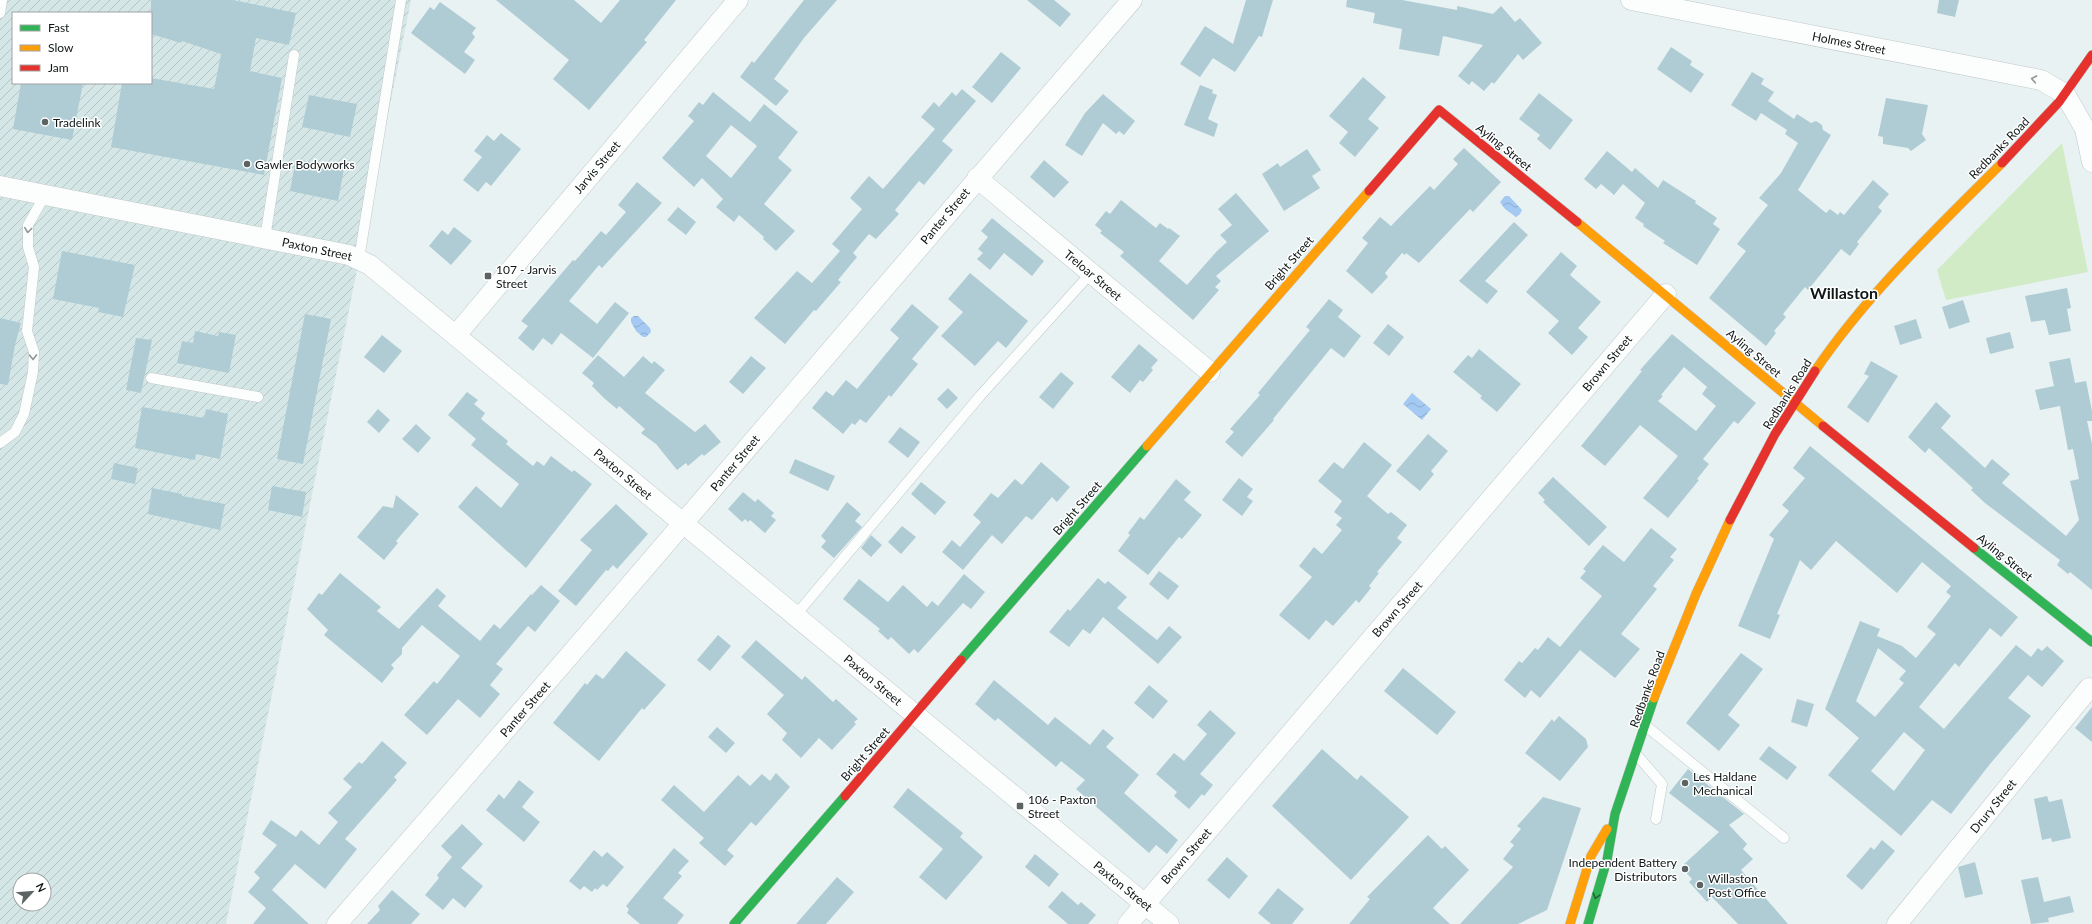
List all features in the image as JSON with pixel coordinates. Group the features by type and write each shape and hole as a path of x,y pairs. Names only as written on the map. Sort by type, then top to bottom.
{"street":[{"name":"Jarvis Street","path":"456,335 738,0"},
{"name":"Panter Street","path":"337,924 684,524 977,178 1132,0"},
{"name":"Holmes Street","path":"1631,0 2041,80 2065,94"},
{"name":"Redbanks Road","path":"1588,924 1606,862 1614,817 1662,680 1712,559 1739,502 1794,402 1836,341 1876,294 2050,113 2085,69 2092,55"},
{"path":"2065,94 2086,128 2092,162"},
{"name":"Ayling Street","path":"1440,110 1666,294 1794,402 2092,642"},
{"name":"Bright Street","path":"734,924 1210,372 1440,110"},
{"name":"Treloar Street","path":"977,178 1210,372"},
{"name":"Paxton Street","path":"0,186 349,255 359,259 456,335 1169,924"},
{"name":"Brown Street","path":"1128,924 1666,294"},
{"name":"Drury Street","path":"1897,924 2089,688"},
{"name":"Redbanks Road","path":"1570,924 1591,856 1614,817"}],"lane":[{"path":"0,13 2,0"},
{"path":"359,259 401,0"},
{"path":"265,238 294,55"},
{"path":"0,443 14,432 24,414 33,372 34,352 27,331 34,267 28,247 28,225 46,196"},
{"path":"795,616 980,396 1091,273"},
{"path":"151,378 258,397"},
{"path":"1646,726 1784,838"},
{"path":"1636,754 1662,784 1656,819"}],"shaded area":[{"path":"0,0 411,0 226,924 0,924"}],"green space":[{"path":"2062,143 2088,272 1946,300 1937,270"}],"water":[{"path":"1505,196 1509,196 1522,210 1516,217 1505,209 1500,202"},
{"path":"638,316 650,328 651,332 646,337 643,337 636,331 631,322 631,318"},
{"path":"1412,393 1431,409 1422,420 1403,404"}],"building":[{"path":"151,0 233,0 296,13 289,45 256,38 250,71 282,78 264,175 111,147 122,84 152,84 152,78 214,89 221,54 182,41 181,43 152,34"},
{"path":"496,0 574,0 601,23 620,0 676,0 644,40 647,42 589,110 553,79 569,60"},
{"path":"804,0 837,0 804,38 774,79 789,91 776,106 740,77 752,61 754,63"},
{"path":"1027,0 1054,0 1071,14 1060,27"},
{"path":"1246,0 1273,0 1262,37 1259,36 1235,72 1213,58 1200,77 1180,64 1205,26 1233,44"},
{"path":"1347,0 1402,0 1457,10 1457,6 1493,14 1501,6 1515,22 1520,18 1542,43 1523,60 1518,54 1494,84 1492,82 1484,91 1472,81 1469,85 1458,76 1483,45 1443,36 1439,56 1399,49 1402,29 1373,23 1375,13 1346,7"},
{"path":"1939,0 1959,0 1955,17 1937,13"},
{"path":"440,2 476,28 472,33 475,37 464,52 475,60 465,74 411,33 430,7 434,10"},
{"path":"1671,47 1692,61 1690,65 1704,74 1691,93 1657,69"},
{"path":"1001,52 1021,68 992,103 972,87"},
{"path":"1752,72 1764,79 1761,84 1774,92 1768,101 1794,119 1797,114 1811,123 1816,121 1822,125 1823,130 1831,135 1798,190 1826,213 1830,209 1838,215 1840,212 1844,215 1873,180 1889,194 1878,207 1882,211 1857,242 1859,244 1850,256 1841,249 1808,290 1805,287 1783,314 1786,317 1774,331 1776,333 1766,346 1709,298 1746,251 1737,244 1768,205 1759,198 1781,173 1798,143 1785,134 1787,130 1761,113 1756,121 1731,105"},
{"path":"1363,77 1386,97 1368,119 1379,128 1355,157 1339,143 1348,132 1329,116"},
{"path":"21,84 83,84 72,140 13,129"},
{"path":"1200,85 1213,90 1212,93 1217,95 1208,119 1218,124 1214,137 1184,125"},
{"path":"962,89 976,101 942,141 953,150 924,185 919,181 895,210 899,214 876,239 869,234 853,253 857,257 838,280 841,282 816,311 814,310 785,344 754,318 797,271 812,283 840,251 832,244 862,209 850,198 869,176 883,189 935,129 921,117 934,102 939,107 952,92 956,96"},
{"path":"713,92 750,122 764,104 798,132 778,158 792,170 764,204 795,231 776,251 763,239 764,237 739,215 734,222 716,207 723,199 702,178 694,187 662,158 694,121 688,116 699,102 703,105","holes":["731,125 757,146 731,178 706,156"]},
{"path":"1539,93 1573,120 1550,150 1537,139 1540,135 1519,119"},
{"path":"1103,94 1135,121 1124,135 1119,131 1116,134 1103,123 1082,156 1065,145 1085,113"},
{"path":"309,95 357,104 350,137 302,127"},
{"path":"1886,98 1928,105 1922,134 1926,140 1911,151 1908,148 1883,144 1883,137 1878,136"},
{"path":"501,133 521,149 491,186 486,182 478,192 463,180 482,157 474,151 487,135 494,141"},
{"path":"1464,148 1501,182 1473,212 1470,209 1419,263 1406,253 1405,255 1402,253 1385,273 1388,277 1372,294 1346,271 1368,243 1362,238 1380,217 1391,226 1430,186 1434,190 1458,164 1453,159"},
{"path":"1307,149 1321,170 1312,176 1320,188 1284,211 1262,174 1278,163 1280,167"},
{"path":"1607,151 1632,172 1635,168 1658,188 1663,180 1696,201 1695,203 1717,218 1713,224 1720,229 1697,265 1663,243 1665,241 1643,226 1644,224 1635,218 1645,203 1623,184 1614,195 1601,184 1596,189 1584,179"},
{"path":"296,159 344,169 338,201 290,191"},
{"path":"1044,160 1069,182 1054,198 1030,177"},
{"path":"637,182 662,203 602,268 599,265 569,301 597,324 615,302 629,313 593,358 561,333 552,345 543,338 533,351 518,338 528,326 521,321 573,260 575,261 601,231 606,235 626,212 618,205"},
{"path":"1236,193 1269,231 1216,276 1221,281 1215,287 1219,290 1193,320 1120,256 1124,252 1100,233 1102,231 1095,225 1106,211 1110,214 1121,200 1156,228 1160,223 1168,229 1169,228 1180,236 1159,261 1187,285 1227,242 1220,235 1232,225 1218,209"},
{"path":"678,207 696,222 686,235 667,220"},
{"path":"992,218 1044,261 1032,276 1004,253 990,270 977,259 983,253 978,249 988,237 981,231"},
{"path":"1514,222 1528,235 1485,281 1498,291 1487,304 1459,281"},
{"path":"454,227 472,241 451,265 429,246 442,230 448,235"},
{"path":"62,251 135,265 123,317 98,312 99,308 53,299"},
{"path":"1561,252 1577,266 1570,275 1601,302 1578,328 1588,337 1572,355 1548,333 1559,321 1526,292"},
{"path":"970,273 1028,321 1006,348 998,341 975,366 941,336 963,312 948,299"},
{"path":"2067,288 2071,308 2067,309 2071,331 2049,335 2045,320 2031,322 2025,296"},
{"path":"1329,299 1343,310 1338,317 1361,336 1344,358 1331,348 1273,419 1274,420 1242,457 1225,442 1234,432 1230,429 1260,395 1258,393 1310,330 1306,327"},
{"path":"1963,300 1970,322 1949,329 1942,307"},
{"path":"912,304 939,327 912,359 918,364 891,397 889,395 866,423 860,419 855,425 852,423 843,434 812,408 826,391 833,396 846,380 857,389 899,338 890,330"},
{"path":"305,314 331,319 303,464 277,459"},
{"path":"0,318 21,323 15,345 8,385 0,384"},
{"path":"1916,319 1922,338 1900,345 1894,326"},
{"path":"1388,324 1404,337 1389,356 1373,343"},
{"path":"195,331 218,336 219,332 236,335 229,373 177,363 182,341 193,343"},
{"path":"2010,332 2014,348 1990,354 1986,338"},
{"path":"1672,334 1756,403 1738,424 1734,421 1703,459 1709,464 1697,479 1699,480 1668,518 1643,498 1678,456 1640,425 1605,466 1581,446 1642,371 1640,370","holes":["1684,367 1707,387 1702,394 1716,406 1696,431 1658,401 1663,396 1661,395"]},
{"path":"382,335 402,351 384,373 364,357"},
{"path":"136,338 152,340 141,393 126,390"},
{"path":"1139,344 1158,360 1151,368 1153,370 1143,382 1140,380 1130,393 1111,377"},
{"path":"1479,349 1521,384 1497,412 1480,398 1482,396 1453,372 1468,355 1472,358"},
{"path":"598,355 624,377 643,356 652,364 654,361 665,370 645,393 695,432 705,424 721,442 704,456 702,454 688,466 686,463 677,470 656,444 641,433 645,429 619,406 617,409 605,399 592,386 594,383 582,373"},
{"path":"751,356 766,368 743,394 729,382"},
{"path":"2070,358 2075,383 2086,381 2092,411 2092,421 2087,421 2092,444 2092,590 2070,572 2068,574 2057,565 2060,560 1985,503 1971,490 1973,488 1929,448 1925,453 1908,437 1936,402 1951,416 1941,428 1985,468 1992,459 2010,474 2002,483 2066,536 2079,520 2070,481 2079,479 2073,449 2068,450 2060,406 2040,410 2035,390 2054,386 2049,362"},
{"path":"1871,361 1898,376 1868,423 1847,407 1869,376 1864,374"},
{"path":"1061,372 1074,383 1053,409 1039,397"},
{"path":"948,388 958,398 947,409 937,399"},
{"path":"467,392 478,400 474,404 485,413 481,419 508,441 506,444 533,466 537,461 544,466 551,456 572,472 574,470 592,484 526,568 458,507 476,486 501,508 519,484 471,445 476,439 448,415"},
{"path":"142,407 204,418 206,409 228,414 220,459 196,454 195,460 135,448"},
{"path":"378,409 390,420 379,433 367,422"},
{"path":"416,424 431,438 418,453 402,439"},
{"path":"900,427 920,442 908,458 888,442"},
{"path":"1428,434 1448,451 1431,471 1434,474 1420,491 1396,471"},
{"path":"1364,442 1392,465 1367,496 1388,514 1391,512 1407,525 1397,538 1402,542 1377,572 1379,573 1369,586 1371,588 1359,603 1356,600 1333,626 1326,620 1309,640 1279,615 1312,577 1299,566 1314,547 1322,554 1342,530 1336,525 1342,518 1334,512 1342,501 1318,481 1334,462 1343,469"},
{"path":"1810,446 2018,617 2001,637 1990,628 1959,667 1955,663 1919,707 1944,729 2016,645 2031,657 2038,648 2042,651 2047,646 2064,661 2042,687 2028,675 2008,698 2031,716 1990,764 1951,814 1932,800 1901,836 1828,775 1859,738 1825,709 1860,621 1880,629 1877,636 1902,646 1916,658 1936,634 1927,627 1951,596 1946,592 1951,586 1922,562 1897,593 1836,541 1811,570 1800,560 1777,614 1780,615 1770,639 1738,626 1774,539 1769,535 1789,511 1782,505 1805,478 1793,468","holes":["1878,648 1906,671 1899,679 1904,683 1875,717 1856,701","1904,732 1925,750 1894,791 1871,771"]},
{"path":"795,459 835,476 828,491 789,473"},
{"path":"1041,462 1070,487 1057,502 1052,497 1032,520 1026,516 1002,544 992,535 963,570 942,552 952,540 960,547 981,522 973,515 991,493 998,498 1015,479 1022,485"},
{"path":"114,463 138,468 135,484 111,479"},
{"path":"1553,477 1607,527 1589,546 1543,502 1545,500 1538,493"},
{"path":"1239,478 1253,489 1247,497 1253,501 1242,516 1222,500"},
{"path":"1176,479 1191,492 1184,500 1202,515 1182,539 1179,537 1148,575 1118,551 1130,535 1128,533 1140,517 1144,520"},
{"path":"921,482 946,502 935,515 911,494"},
{"path":"272,486 306,492 302,517 268,510"},
{"path":"152,488 182,494 182,496 225,504 220,530 148,514"},
{"path":"743,492 755,502 758,499 774,513 771,516 776,520 765,533 750,520 748,522 745,519 742,522 728,509"},
{"path":"396,495 419,514 396,541 398,543 384,560 357,537 383,506 393,508"},
{"path":"847,502 861,514 855,521 862,527 834,558 821,547 826,541 821,536"},
{"path":"616,504 648,534 617,569 613,565 608,571 606,570 576,606 558,591 592,550 580,540"},
{"path":"902,526 916,537 901,554 888,542"},
{"path":"1651,528 1677,549 1670,557 1674,560 1653,586 1657,589 1621,634 1640,649 1615,678 1580,650 1540,698 1531,690 1525,698 1504,680 1519,661 1522,663 1535,648 1538,650 1548,637 1560,647 1602,596 1580,578 1586,571 1583,569 1603,545 1624,562"},
{"path":"871,535 882,545 871,557 861,548"},
{"path":"1159,571 1179,586 1168,600 1149,584"},
{"path":"340,573 381,607 377,611 399,629 437,588 446,596 438,606 480,641 494,624 500,629 541,585 560,601 535,632 528,626 496,664 503,669 490,685 500,694 480,718 458,699 427,735 404,715 434,681 437,684 460,656 422,625 402,648 402,654 391,665 394,668 382,683 324,635 328,630 307,609 319,593 322,595"},
{"path":"964,574 985,592 971,609 963,603 918,653 914,649 909,654 891,637 888,640 878,631 880,629 843,599 859,579 888,602 903,585 927,607 932,601 938,606"},
{"path":"1098,578 1105,584 1108,581 1127,597 1117,608 1157,640 1169,626 1182,637 1158,664 1103,617 1090,634 1083,629 1069,647 1049,632 1068,609 1070,611"},
{"path":"718,635 731,646 710,671 697,660"},
{"path":"756,640 802,680 805,676 833,702 836,699 858,719 854,722 856,724 832,750 819,738 801,758 782,740 787,733 767,714 784,695 741,657"},
{"path":"626,651 666,685 644,710 642,708 599,761 553,723 585,683 587,685 596,674 603,679"},
{"path":"1741,653 1763,669 1728,715 1740,725 1719,751 1686,723"},
{"path":"1403,668 1456,712 1437,735 1384,691"},
{"path":"994,680 1048,725 1055,717 1090,745 1103,729 1114,738 1106,747 1139,775 1124,793 1178,840 1167,854 1156,845 1149,853 1076,789 1085,780 1061,761 1056,767 998,718 995,721 975,704"},
{"path":"1149,685 1168,701 1153,719 1134,703"},
{"path":"1797,699 1814,704 1807,727 1791,722"},
{"path":"2092,707 2092,742 2075,728"},
{"path":"1210,710 1236,733 1200,774 1213,785 1204,796 1202,794 1189,809 1174,796 1177,792 1156,774 1174,753 1184,761 1207,734 1197,725"},
{"path":"1559,716 1586,739 1588,747 1560,781 1525,753 1552,719 1554,722"},
{"path":"717,727 735,743 726,753 708,737"},
{"path":"382,741 407,763 394,777 397,780 345,839 357,849 325,889 295,864 272,890 309,924 253,924 266,908 248,892 260,878 254,872 277,845 262,834 271,820 296,837 301,830 319,845 338,822 328,813 352,787 343,779 359,762 362,764"},
{"path":"1769,746 1797,767 1787,780 1759,759"},
{"path":"1322,749 1357,780 1361,775 1409,817 1351,880 1272,806"},
{"path":"1688,769 1744,814 1729,825 1747,844 1743,849 1753,859 1741,870 1788,924 1738,924 1712,897 1707,902 1689,882 1692,879 1681,867 1719,832 1669,793"},
{"path":"776,773 790,787 756,826 751,822 727,850 734,856 725,866 699,843 704,838 661,800 674,785 704,812 738,775 750,786 762,774 770,781"},
{"path":"519,780 534,792 522,807 540,822 524,842 486,810 499,794 504,799"},
{"path":"908,788 963,833 960,837 983,857 946,900 919,877 943,849 893,807"},
{"path":"2047,796 2049,802 2062,799 2071,838 2052,842 2051,838 2042,840 2034,799"},
{"path":"1543,797 1581,808 1547,910 1518,924 1460,924 1513,867 1503,859 1514,845 1510,842 1521,829 1517,826"},
{"path":"462,824 483,844 461,868 483,886 465,908 453,898 443,910 425,895 439,878 437,875 452,857 441,846"},
{"path":"1428,835 1442,849 1445,846 1469,870 1433,908 1450,924 1349,924 1370,899 1367,897"},
{"path":"1882,840 1895,851 1862,890 1846,876 1871,847 1874,850"},
{"path":"674,848 689,861 678,873 682,876 663,898 684,915 677,924 640,924 627,913 629,909 626,906"},
{"path":"594,850 602,857 607,852 624,867 607,887 603,884 597,890 595,888 592,892 584,886 580,890 569,881"},
{"path":"1035,854 1059,874 1049,887 1025,867"},
{"path":"1227,857 1248,876 1229,899 1207,880"},
{"path":"1975,862 1983,894 1965,898 1958,867"},
{"path":"837,877 854,892 826,924 796,924"},
{"path":"2038,877 2044,902 2070,896 2074,912 2048,918 2049,922 2031,924 2021,880"},
{"path":"1278,888 1304,909 1292,924 1271,924 1258,913"},
{"path":"392,890 420,914 411,924 367,924 380,910 378,906"},
{"path":"1062,891 1078,905 1081,902 1096,915 1088,924 1068,924 1048,907"}],"traffic: fast":[{"path":"961,660 1147,446"},
{"path":"1974,548 2092,642"},
{"path":"1588,924 1607,860 1615,814 1654,698"},
{"path":"734,924 845,796"}],"traffic: slow":[{"path":"1815,371 1835,343 1880,288 1928,237 2002,163"},
{"path":"1147,446 1369,191"},
{"path":"1577,222 1823,426"},
{"path":"1654,698 1696,594 1730,520"},
{"path":"1570,924 1591,856 1607,829"}],"traffic: jam":[{"path":"2002,163 2059,102 2092,55"},
{"path":"1369,191 1439,110 1577,222"},
{"path":"1730,520 1775,434 1815,371"},
{"path":"1823,426 1974,548"},
{"path":"845,796 961,660"}],"place":[{"name":"Tradelink","path":"45,122"},
{"name":"Gawler Bodyworks","path":"247,164"},
{"name":"107 - Jarvis Street","path":"488,276"},
{"name":"Les Haldane Mechanical","path":"1685,783"},
{"name":"106 - Paxton Street","path":"1020,806"},
{"name":"Independent Battery Distributors","path":"1685,869"},
{"name":"Willaston Post Office","path":"1700,885"}],"district":[{"name":"Willaston","path":"1844,292"}]}
